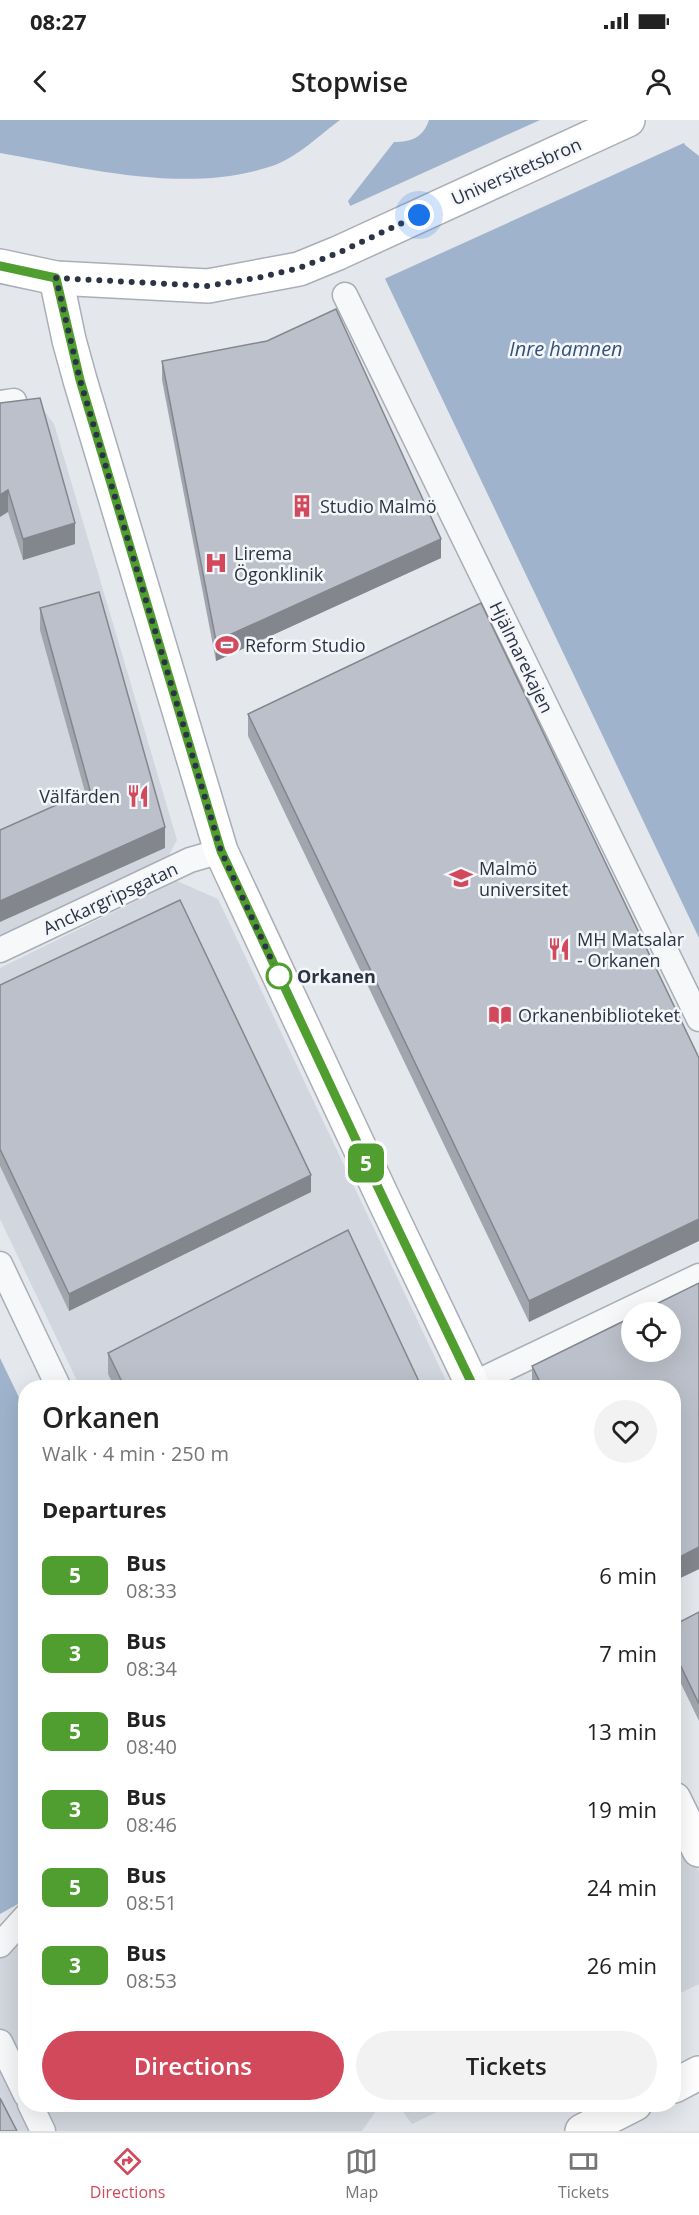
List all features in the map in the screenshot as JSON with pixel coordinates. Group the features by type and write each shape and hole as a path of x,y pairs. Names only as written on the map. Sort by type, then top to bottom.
{"street":[{"name":"Universitetsbron","path":"0,266 56,278 208,286 299,268 628,120"},
{"path":"56,278 80,380 221,851 384,1200 471,1380"},
{"name":"Hjälmarekajen","path":"345,295 699,1018"},
{"name":"Anckargripsgatan","path":"0,950 190,860 221,851"},
{"path":"0,1264 55,1380"},
{"path":"486,1380 699,1276"},
{"path":"681,1813 699,1850"},
{"path":"0,1945 18,1925"},
{"path":"0,2042 18,2079"},
{"path":"681,2082 699,2073"},
{"path":"34,2112 43,2131"},
{"path":"582,2131 619,2112"}],"shaded area":[{"path":"37,401 54,424 177,840 165,862 0,938 0,407"},
{"path":"177,881 218,899 446,1380 77,1380 0,1219 0,968"},
{"path":"681,1835 699,1872 699,1984 681,1993"},
{"path":"18,1924 18,2112 375,2112 362,2131 0,2131 0,1945"},
{"path":"403,2112 437,2112 412,2124"}],"water":[{"path":"0,120 340,120 281,163 239,174 171,179 101,171 0,153"},
{"name":"Inre hamnen","path":"429,120 673,120 685,145 699,156 699,938 348,201 394,142 416,138"},
{"path":"0,1358 18,1395 18,1904 0,1914"}],"pier":[{"path":"540,120 676,120 686,142 382,280 348,207"}],"building":[{"name":"Studio Malmö","path":"336,309 441,539 216,641 162,361 267,341"},
{"path":"40,398 75,523 23,539 8,490 0,495 0,403"},
{"path":"99,592 165,827 0,901 0,830 90,790 40,608"},
{"name":"Malmö universitet","path":"481,603 699,1058 699,1219 529,1301 248,714"},
{"path":"180,900 311,1175 69,1294 0,1149 0,985"},
{"path":"348,1230 418,1380 121,1380 108,1353"},
{"path":"699,1283 699,1547 681,1556 681,1380 539,1380 532,1366 621,1322 621,1362 681,1362 681,1302 660,1302"},
{"path":"699,1612 699,1704 681,1667 681,1621"},
{"path":"0,2098 17,2131 0,2131"}],"bus line":[{"name":"5","path":"0,266 56,278 80,380 221,851 470,1380"}],"place":[{"name":"Studio Malmö","path":"302,506"},
{"name":"Lirema Ögonklinik","path":"216,563"},
{"name":"Reform Studio","path":"227,645"},
{"name":"Välfärden","path":"138,796"},
{"name":"Malmö universitet","path":"461,878"},
{"name":"MH Matsalar - Orkanen","path":"559,949"},
{"name":"Orkanen","path":"279,976"},
{"name":"Orkanenbiblioteket","path":"500,1015"}],"route":[{"path":"279,976 221,851 80,380 56,278 208,286 262,277 299,268 338,253 419,215"}]}
